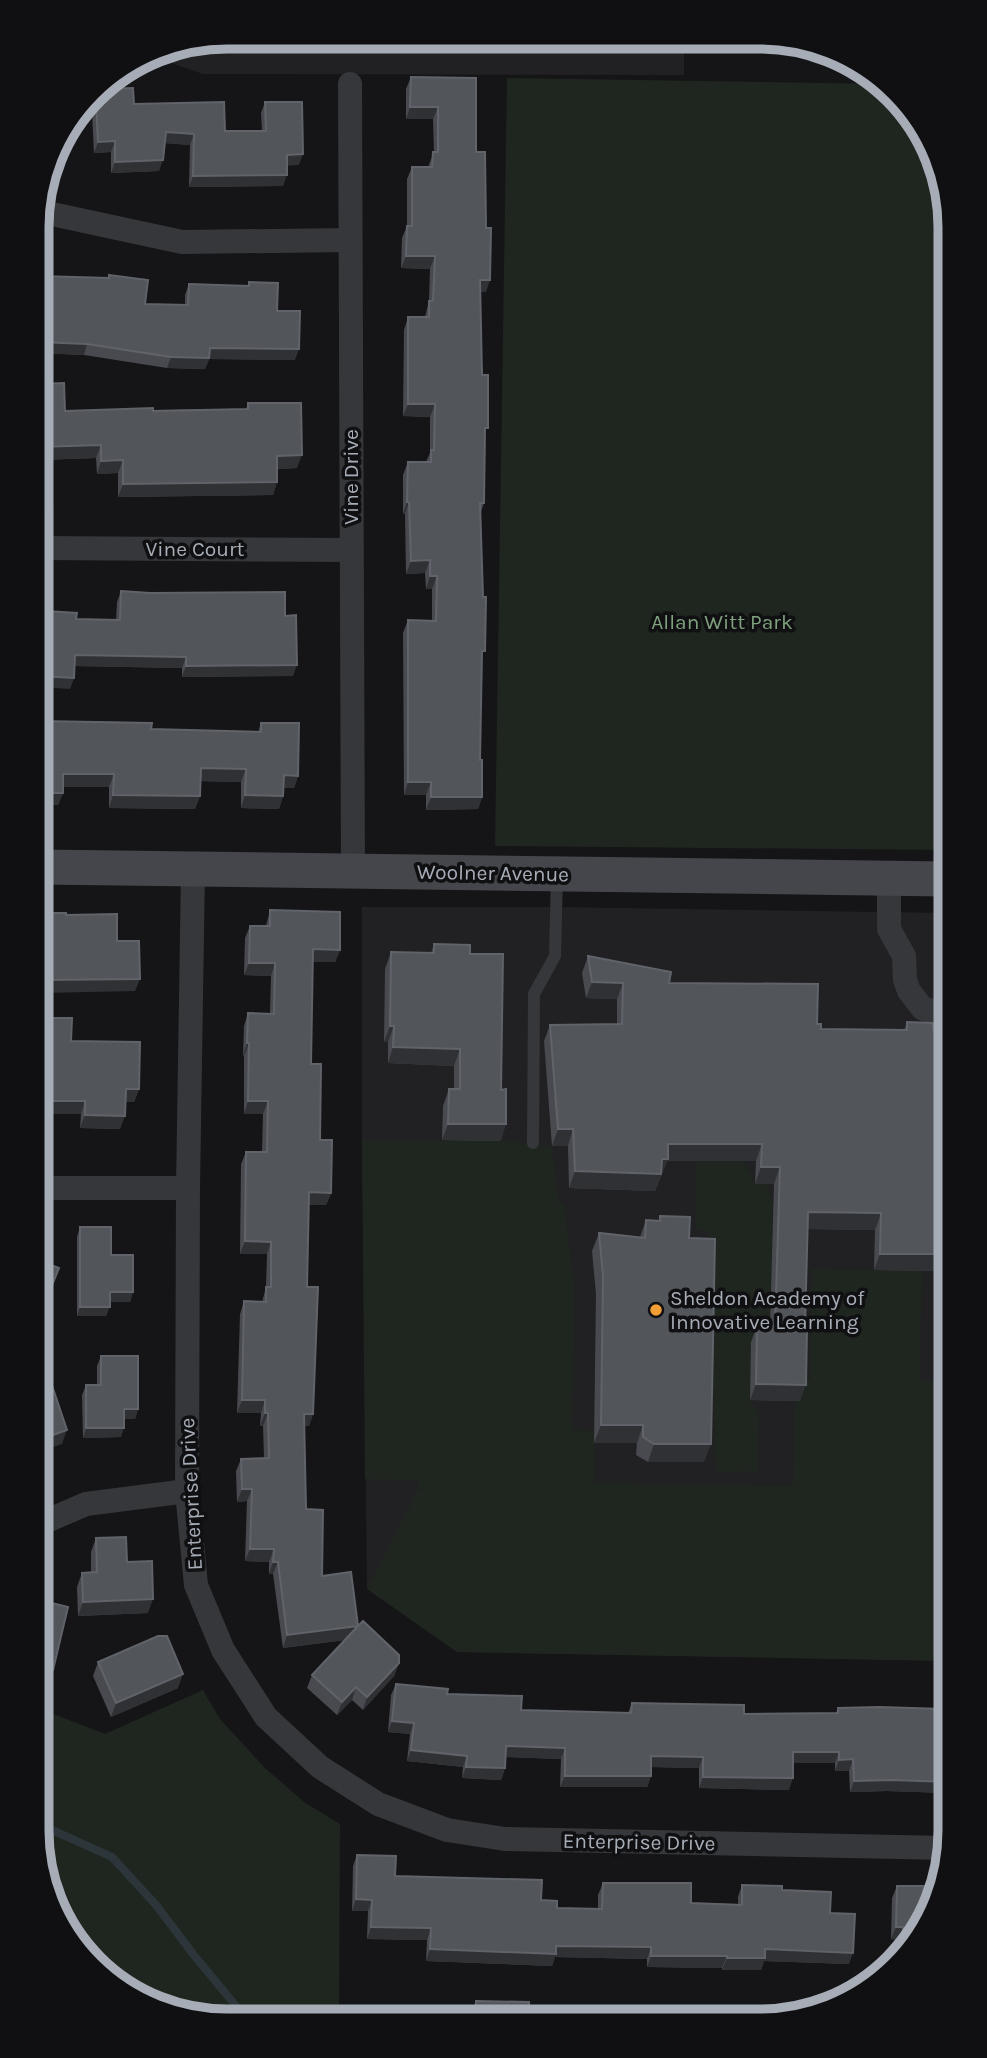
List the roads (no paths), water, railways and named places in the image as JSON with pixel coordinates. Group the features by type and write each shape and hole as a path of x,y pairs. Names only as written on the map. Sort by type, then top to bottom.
{"street":[{"name":"Vine Drive","path":"350,84 353,871"},
{"path":"49,213 182,242 350,240"},
{"name":"Vine Court","path":"49,548 351,550"},
{"name":"Woolner Avenue","path":"49,867 938,879"},
{"name":"Enterprise Drive","path":"193,870 187,1491 196,1585 223,1650 266,1717 320,1767 378,1804 447,1829 505,1839 937,1848"},
{"path":"889,879 889,929 904,956 905,980 923,1009 938,1012"},
{"path":"49,1188 188,1188"},
{"path":"49,1520 86,1504 187,1491"}],"lane":[{"path":"533,1143 534,994 555,956 556,874"}],"waterway":[{"path":"49,1829 112,1857 156,1905 238,2009"}],"place":[{"name":"Sheldon Academy of Innovative Learning","path":"656,1310"}],"park label":[{"name":"Allan Witt Park","path":"722,622"}]}
